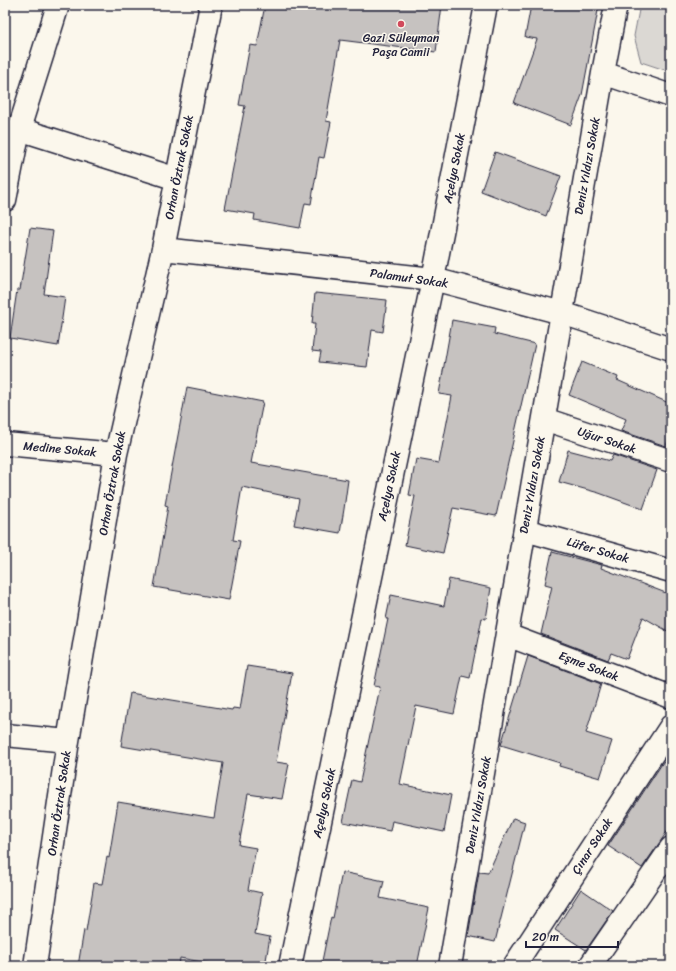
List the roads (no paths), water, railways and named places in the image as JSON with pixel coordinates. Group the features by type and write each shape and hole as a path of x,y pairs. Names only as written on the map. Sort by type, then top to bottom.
{"street":[{"path":"5,200 19,129 58,5"},
{"name":"Orhan Öztrak Sokak","path":"35,966 68,741 116,454 164,249 211,5"},
{"name":"Açelya Sokak","path":"290,966 432,279 486,5"},
{"name":"Deniz Yıldızı Sokak","path":"450,966 603,73 616,5"},
{"path":"603,73 671,96"},
{"path":"19,129 177,179"},
{"name":"Palamut Sokak","path":"164,249 432,279 562,313 671,349"},
{"name":"Uğur Sokak","path":"544,419 671,460"},
{"name":"Medine Sokak","path":"5,444 116,454"},
{"name":"Lüfer Sokak","path":"525,530 671,571"},
{"name":"Eşme Sokak","path":"507,635 671,697"},
{"name":"Çınar Sokak","path":"514,966 671,726"},
{"path":"5,735 68,741"},
{"path":"590,966 671,848"}],"place":[{"name":"Gazi Süleyman Paşa Camii","path":"401,24"}]}
